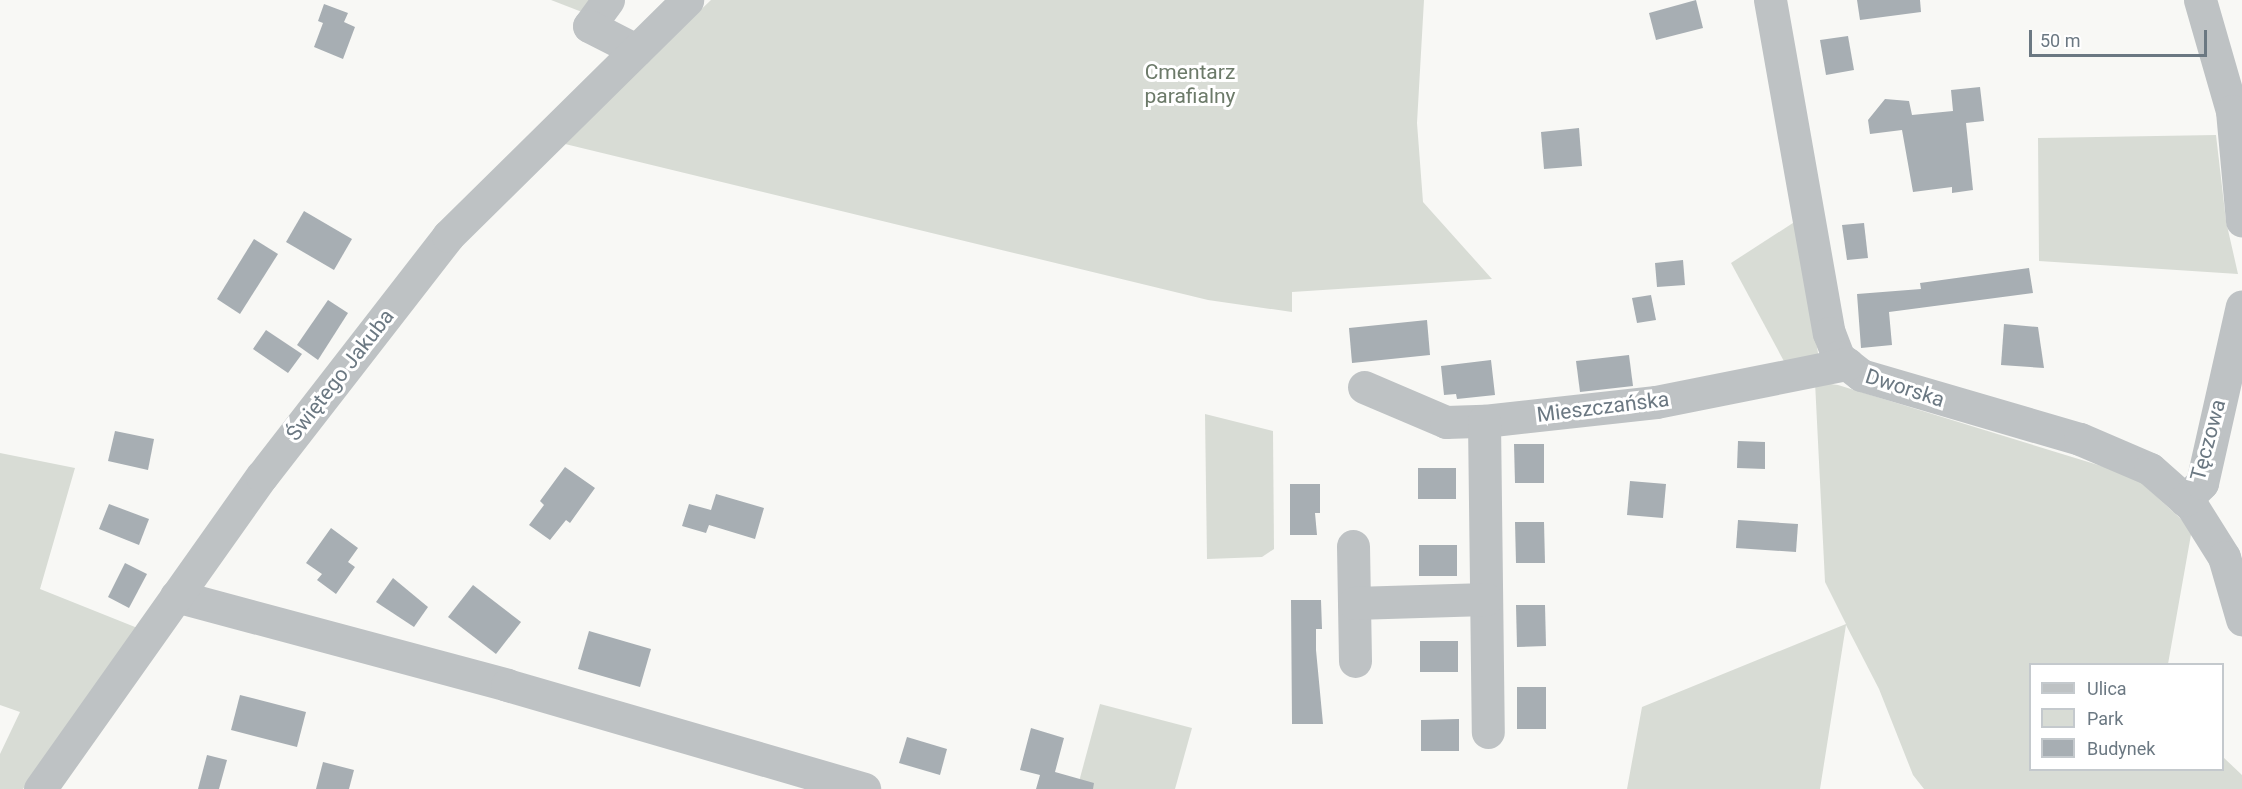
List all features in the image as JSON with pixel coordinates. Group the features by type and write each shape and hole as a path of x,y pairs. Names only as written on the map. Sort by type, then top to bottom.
{"street":[{"path":"608,0 589,26 636,50"},
{"name":"Świętego Jakuba","path":"40,789 262,476 448,236 687,0"},
{"name":"Dworska","path":"1770,0 1829,333 1838,357 1861,375 1908,391 2080,439 2150,469 2185,500 2224,557 2242,619"},
{"path":"2200,0 2232,111 2242,221"},
{"name":"Tęczowa","path":"2185,500 2202,483 2242,306"},
{"name":"Mieszczańska","path":"1364,387 1446,422 1484,421 1656,402 1847,364"},
{"path":"1484,421 1488,732"},
{"path":"1353,546 1355,661"},
{"path":"176,596 507,685 864,789"},
{"path":"1354,603 1486,599"}],"green space":[{"path":"551,0 593,0 582,12"},
{"name":"Cmentarz parafialny","path":"711,0 1424,0 1417,123 1423,202 1492,279 1292,292 1292,312 1208,300 561,143"},
{"path":"2216,135 2226,221 2238,274 2039,261 2038,138"},
{"path":"1796,221 1819,359 1786,365 1731,263"},
{"path":"1815,382 1838,385 2134,476 2192,529 2168,663 2029,663 2029,771 2224,771 2224,758 2242,775 2242,789 1924,789 1913,775 1879,689 1846,625 1820,789 1627,789 1642,707 1846,624 1825,582"},
{"path":"1205,414 1273,431 1274,549 1262,557 1207,559"},
{"path":"0,453 75,468 40,589 140,629 23,789 0,789 0,754 20,712 0,705"},
{"path":"1100,704 1192,728 1175,789 1077,789"}],"building":[{"path":"1696,0 1703,28 1656,40 1649,13"},
{"path":"1857,0 1920,0 1921,12 1860,20"},
{"path":"324,4 348,13 344,22 355,27 343,59 314,47 323,23 318,21"},
{"path":"1848,36 1854,70 1826,75 1820,40"},
{"path":"1980,87 1984,121 1966,123 1973,190 1952,193 1952,187 1913,192 1902,130 1870,134 1868,120 1885,99 1909,101 1912,115 1953,111 1951,90"},
{"path":"1579,128 1582,166 1544,169 1541,132"},
{"path":"304,211 352,239 334,270 286,242"},
{"path":"1864,223 1868,258 1847,260 1842,225"},
{"path":"254,239 278,254 240,314 217,299"},
{"path":"1683,260 1685,285 1657,287 1655,263"},
{"path":"2029,268 2033,293 1889,312 1892,345 1861,348 1857,294 1921,289 1920,283"},
{"path":"1651,295 1656,320 1637,323 1632,298"},
{"path":"328,300 348,313 318,360 297,345"},
{"path":"1427,320 1430,355 1352,363 1349,328"},
{"path":"2004,324 2038,327 2044,368 2001,365"},
{"path":"266,330 302,354 288,373 253,349"},
{"path":"1629,355 1633,386 1580,392 1576,361"},
{"path":"1491,360 1495,395 1457,399 1456,394 1444,395 1441,366"},
{"path":"115,431 154,439 148,470 108,461"},
{"path":"1738,441 1765,442 1765,469 1737,468"},
{"path":"1514,444 1544,444 1544,483 1515,483"},
{"path":"565,467 595,488 570,523 566,520 550,540 529,525 544,505 540,501"},
{"path":"1418,468 1456,468 1456,499 1418,499"},
{"path":"1630,481 1666,484 1663,518 1627,515"},
{"path":"1290,484 1320,484 1320,513 1315,513 1317,535 1290,535"},
{"path":"716,494 764,508 755,539 709,525 706,533 682,526 689,504 711,510"},
{"path":"109,504 149,519 139,545 99,529"},
{"path":"1738,520 1798,524 1796,552 1736,548"},
{"path":"1515,522 1544,522 1545,563 1516,563"},
{"path":"331,528 358,548 348,562 355,567 336,594 317,580 322,574 306,563"},
{"path":"1419,545 1457,545 1457,576 1419,576"},
{"path":"125,563 147,574 129,608 108,597"},
{"path":"393,578 428,607 414,627 376,602"},
{"path":"473,585 521,622 496,654 448,617"},
{"path":"1291,600 1321,600 1322,629 1316,629 1316,650 1323,724 1292,724"},
{"path":"1516,605 1545,605 1546,646 1517,647"},
{"path":"589,631 651,649 640,687 578,669"},
{"path":"1420,641 1458,641 1458,672 1420,672"},
{"path":"1517,687 1546,687 1546,729 1517,729"},
{"path":"240,695 306,712 297,747 231,730"},
{"path":"1459,719 1459,751 1421,751 1421,720"},
{"path":"1031,728 1064,738 1055,772 1094,783 1093,789 1036,789 1040,775 1020,770"},
{"path":"907,737 947,749 940,775 899,763"},
{"path":"207,755 227,760 219,789 198,789"},
{"path":"323,762 354,770 349,789 316,789"}]}
